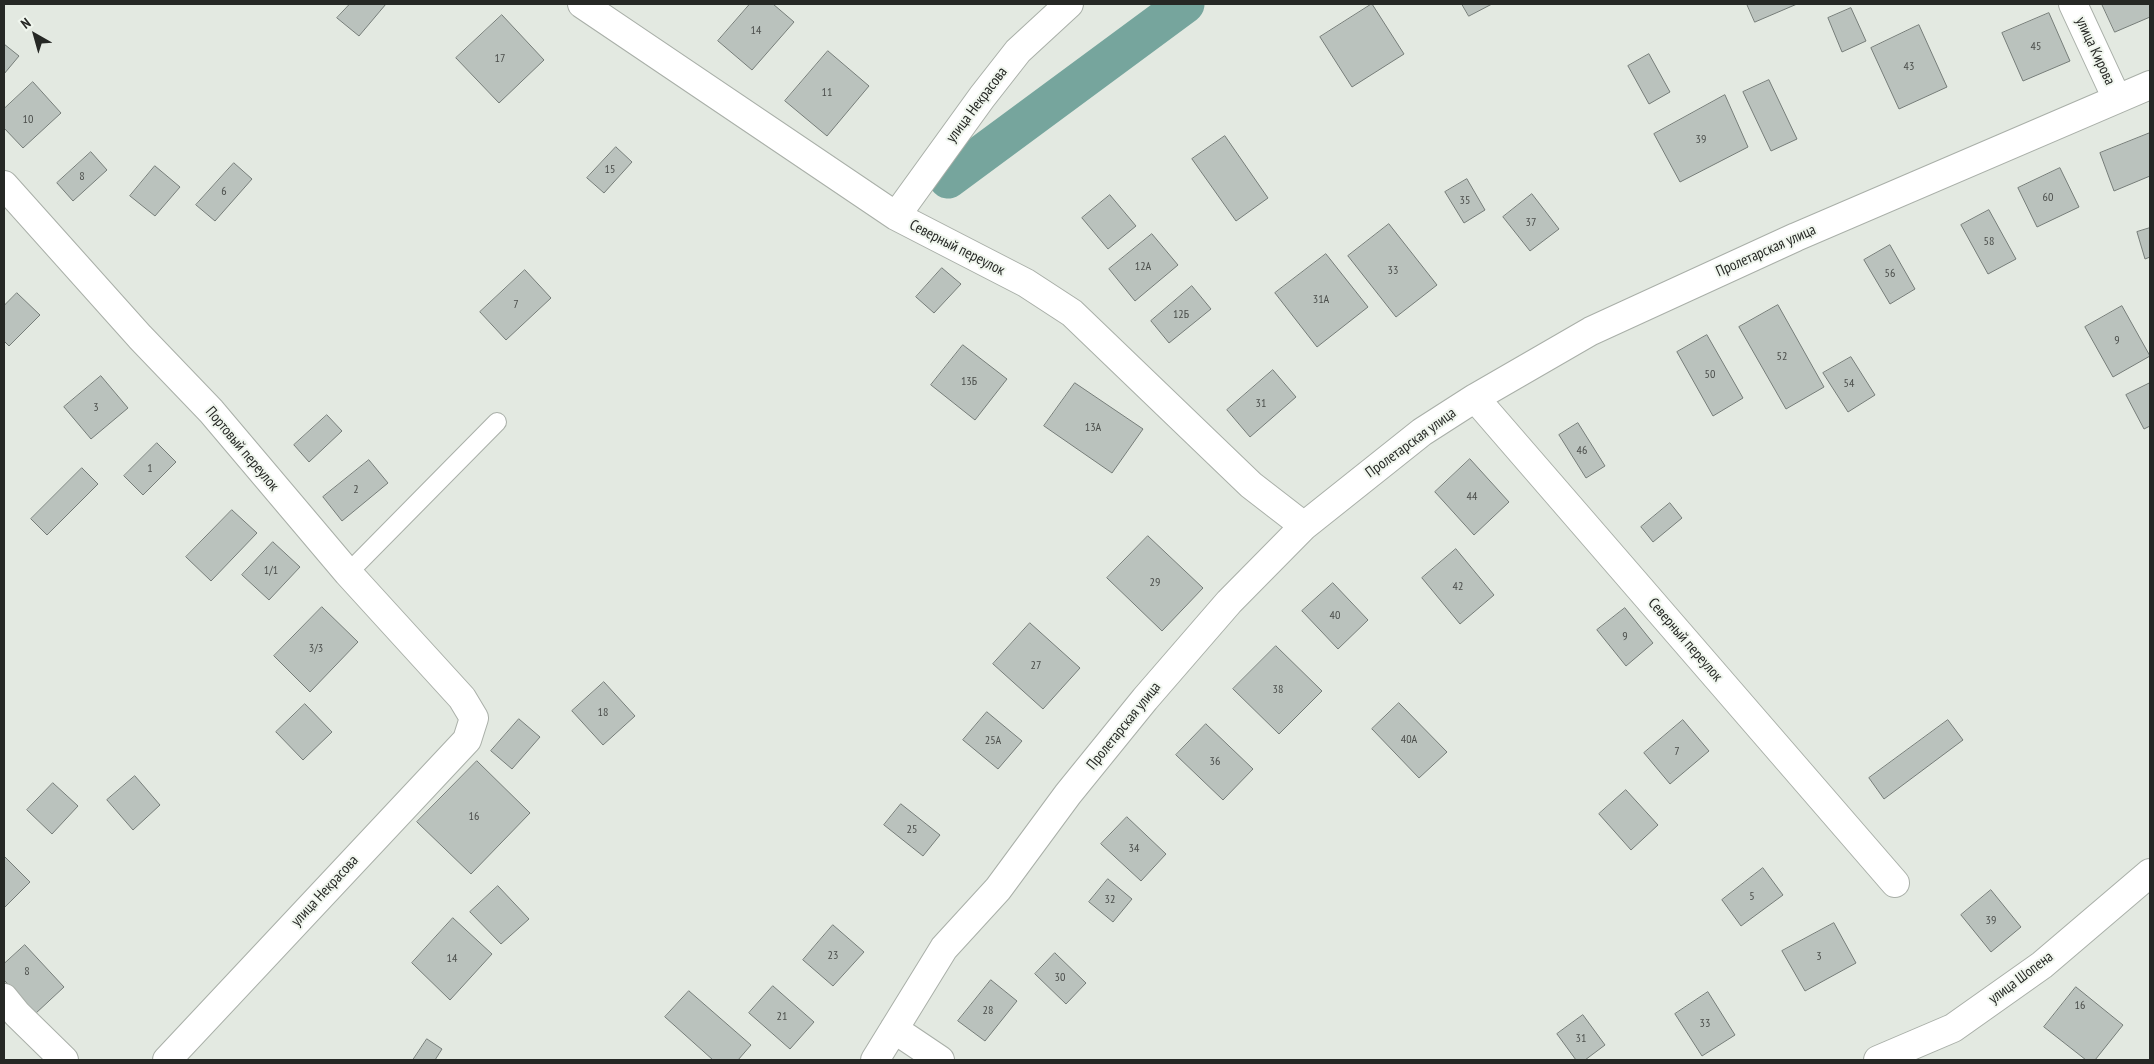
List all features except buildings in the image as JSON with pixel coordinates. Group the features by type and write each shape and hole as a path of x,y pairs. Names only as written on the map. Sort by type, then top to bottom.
{"street":[{"name":"Северный переулок","path":"582,4 896,216 1026,283 1072,313 1251,485 1304,526"},
{"name":"улица Некрасова","path":"896,216 1018,51 1069,4"},
{"name":"улица Кирова","path":"2073,4 2117,99"},
{"name":"Пролетарская улица","path":"874,1060 944,948 998,889 1068,794 1144,699 1229,602 1304,526 1422,432 1475,398 1591,331 1796,237 2150,85"},
{"name":"Портовый переулок","path":"4,185 140,337 211,411 348,573 462,698 474,718"},
{"name":"Северный переулок","path":"1475,398 1895,883"},
{"name":"улица Некрасова","path":"167,1060 467,740 474,718"},
{"name":"улица Шопена","path":"1878,1060 1953,1028 2042,965 2150,873"},
{"path":"4,998 16,1014 64,1060"},
{"path":"894,1029 940,1060"}],"lane":[{"path":"348,573 497,422"}],"waterway":[{"path":"948,179 1185,4"}]}
